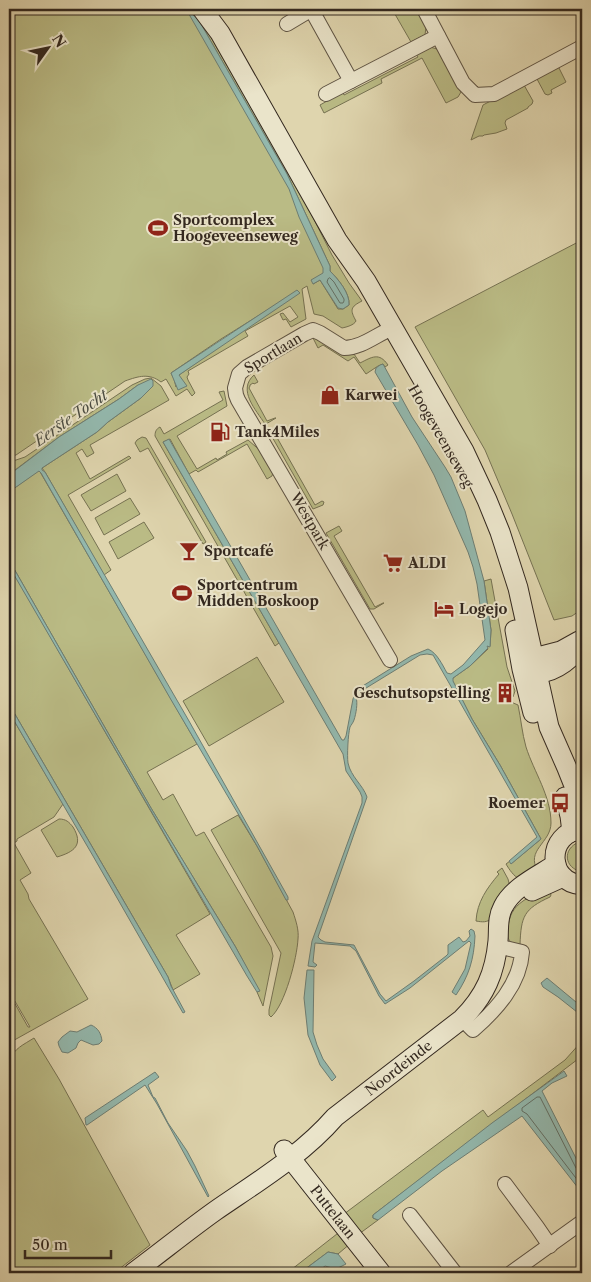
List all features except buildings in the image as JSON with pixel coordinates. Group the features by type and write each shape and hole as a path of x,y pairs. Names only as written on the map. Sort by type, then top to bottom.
{"main road":[{"name":"Hoogeveenseweg","path":"202,9 220,33"},
{"name":"Hoogeveenseweg","path":"210,9 220,33 337,240 366,281 388,330 464,451 487,500 500,532 518,588 531,667 535,720 563,786 570,816 577,831"},
{"path":"531,667 582,640"},
{"name":"Hoogeveenseweg","path":"531,667 549,727 577,793 582,816"},
{"path":"577,831 561,839 555,857 559,870 571,882 582,885"},
{"name":"Noordeinde","path":"133,1273 215,1212 246,1181 287,1154 319,1124 335,1117 462,1019 484,992 493,971 498,939 498,918 503,906 517,890 559,870"},
{"name":"Puttelaan","path":"287,1154 380,1273"}],"street":[{"path":"287,24 312,9 351,81"},
{"path":"424,9 463,83 474,95 494,94 582,47"},
{"path":"326,94 438,36"},
{"name":"Sportlaan","path":"237,380 239,374 248,367 313,330 344,348 354,348 388,330"},
{"name":"Westpark","path":"237,380 235,388 238,400 390,660"},
{"path":"462,1019 473,1030 502,1001 515,980 522,961 522,952 498,939"},
{"path":"505,1184 550,1246"},
{"path":"410,1215 455,1273"},
{"path":"511,1273 582,1222"}],"green space":[{"name":"Sportcomplex Hoogeveenseweg","path":"9,9 187,9 287,183 327,273 313,284 320,280 338,309 343,309 349,305 346,291 330,271 330,266 287,174 202,23 295,182 332,255 362,301 352,309 356,321 352,325 342,328 323,316 314,314 307,286 302,289 306,319 291,327 286,319 283,320 280,314 283,313 290,322 298,317 290,306 245,331 248,336 188,371 187,377 195,393 192,396 187,389 176,396 166,379 161,382 148,376 130,379 16,455 9,457","holes":["298,291 179,375 176,387 171,373"]},
{"path":"392,9 417,9 426,27 425,35 411,42"},
{"path":"430,47 437,49 461,92 458,97 446,103 422,58 381,79 382,83 324,113 320,105 343,92 344,95 418,57 416,54"},
{"path":"558,66 566,82 551,90 552,93 545,94 537,79"},
{"path":"524,85 533,101 532,104 506,120 507,129 471,140 483,105"},
{"path":"582,240 582,609 572,616 554,620 485,450 415,327"},
{"path":"313,338 344,354 354,354 360,363 378,357 382,358 388,365 385,367 383,364 378,366 366,374 354,357 348,361 323,345 318,348"},
{"path":"254,375 258,382 250,385 249,388 267,421 276,418 266,424 253,406 248,393 249,381"},
{"path":"151,378 161,386 169,400 90,445 94,453 87,457 82,449 76,453 90,479 129,456 131,458 68,495 111,570 104,575 42,468 97,432 141,398 153,386 138,385 59,437 11,473 9,479 9,460 10,462 25,457 132,385"},
{"path":"224,391 227,406 177,436 197,469 216,458 217,460 227,454 226,452 248,440 263,453 273,472 272,476 267,479 247,444 198,472 196,470 189,474 170,439 163,442 279,643 275,646 155,436 156,431 160,427 164,434 223,400 219,392"},
{"path":"281,428 282,430 275,434 315,505 322,501 324,502 323,505 313,509 271,435"},
{"path":"142,437 146,438 206,542 203,544 148,448 140,452 135,443"},
{"path":"39,470 197,744 147,772 163,800 173,794 196,836 204,832 271,947 273,956 263,1006 257,992 259,991 235,946 151,808 9,560 9,492"},
{"path":"117,474 126,491 91,511 81,495"},
{"path":"130,498 140,514 104,535 95,518"},
{"path":"144,522 154,538 118,559 109,542"},
{"path":"339,526 342,531 334,536 375,607 384,603 374,609 370,609 326,533"},
{"path":"9,565 210,914 176,935 200,974 173,990 168,977 9,704"},
{"path":"491,579 507,667 515,691 513,697 511,697 511,702 518,705 526,747 548,803 551,823 547,836 536,852 535,864 538,871 520,879 514,875 506,864 510,861 512,863 541,839 472,719 452,680 488,649 486,645 490,646 491,630 484,581"},
{"path":"257,657 284,702 209,746 183,701"},
{"path":"9,712 63,804 54,817 17,839 14,843 31,873 20,880 29,899 88,999 9,1043 9,993 28,1027 30,1027 9,991"},
{"path":"238,815 293,912 298,929 293,969 281,1002 271,1017 269,1010 281,953 211,830"},
{"path":"59,819 65,820 73,827 78,839 76,847 68,853 57,857 41,830"},
{"path":"579,842 582,842 582,872 572,867 567,858 570,849"},
{"path":"502,868 510,887 490,920 476,921 478,908 483,896 499,874 497,872"},
{"path":"550,892 550,897 534,905 523,920 520,945 511,942 508,938 508,928 514,909 529,897"},
{"path":"34,1038 59,1079 150,1245 114,1273 13,1273 9,1266 9,1060 17,1050"},
{"path":"582,1041 582,1056 373,1215 373,1218 378,1220 359,1234 344,1214 483,1110 488,1117 565,1060"},
{"path":"342,1230 351,1243 338,1254 328,1252 300,1273 287,1273"}],"water":[{"path":"186,9 190,9 194,16 196,15 202,23 287,174 330,266 330,271 346,291 349,305 343,309 338,308 320,280 313,284 311,280 323,273 323,268 299,217 289,189"},
{"path":"297,290 300,293 179,375 187,386 178,390 171,373"},
{"path":"383,364 412,417 451,477 465,511 484,581 491,630 490,647 487,646 488,648 470,666 453,678 453,681 472,719 541,839 511,864 509,861 537,837 433,655 420,655 358,693 354,721 349,730 348,763 367,797 318,937 325,942 354,945 380,994 386,1001 446,956 448,954 448,945 459,937 463,942 466,941 470,936 469,931 471,929 474,931 475,936 470,967 456,995 452,992 465,969 471,943 469,941 410,988 385,1004 356,951 350,946 315,943 313,962 317,965 315,967 308,966 312,941 362,803 362,797 346,771 343,754 163,442 169,439 342,740 344,740 353,699 355,693 361,687 411,656 428,649 437,656 447,673 451,674 463,665 485,640 477,584 468,552 434,475 375,372 376,368"},
{"path":"151,379 153,386 141,398 97,432 42,468 42,470 45,472 189,721 288,900 286,900 257,846 41,473 39,471 9,492 9,475 59,437 138,385"},
{"path":"9,560 151,808 235,946 260,991 257,992 247,976 10,568"},
{"path":"9,704 168,977 185,1012 183,1013 9,712"},
{"path":"307,970 314,970 313,1032 323,1059 336,1077 332,1081 320,1065 308,1035 304,998"},
{"path":"547,978 582,1007 582,1016 543,987 541,983"},
{"path":"91,1025 100,1033 102,1041 99,1044 93,1045 81,1040 76,1048 68,1053 62,1052 58,1042 62,1037 70,1031 77,1032"},
{"path":"564,1071 567,1076 552,1083 542,1091 582,1170 582,1193 522,1116 442,1171 378,1220 373,1218 373,1215 492,1123"},
{"path":"155,1072 159,1077 148,1085 153,1097 187,1151 208,1197 145,1085 86,1125 85,1118"},
{"path":"328,1252 338,1254 346,1264 336,1269 325,1266 316,1273 300,1273"}],"place":[{"name":"Sportcomplex Hoogeveenseweg","path":"158,228"},
{"name":"Karwei","path":"330,395"},
{"name":"Tank4Miles","path":"220,432"},
{"name":"Sportcafé","path":"189,551"},
{"name":"ALDI","path":"393,563"},
{"name":"Sportcentrum Midden Boskoop","path":"182,593"},
{"name":"Logejo","path":"444,609"},
{"name":"Geschutsopstelling","path":"505,693"},
{"name":"Roemer","path":"560,803"}],"water label":[{"name":"Eerste Tocht","path":"71,418"}]}
